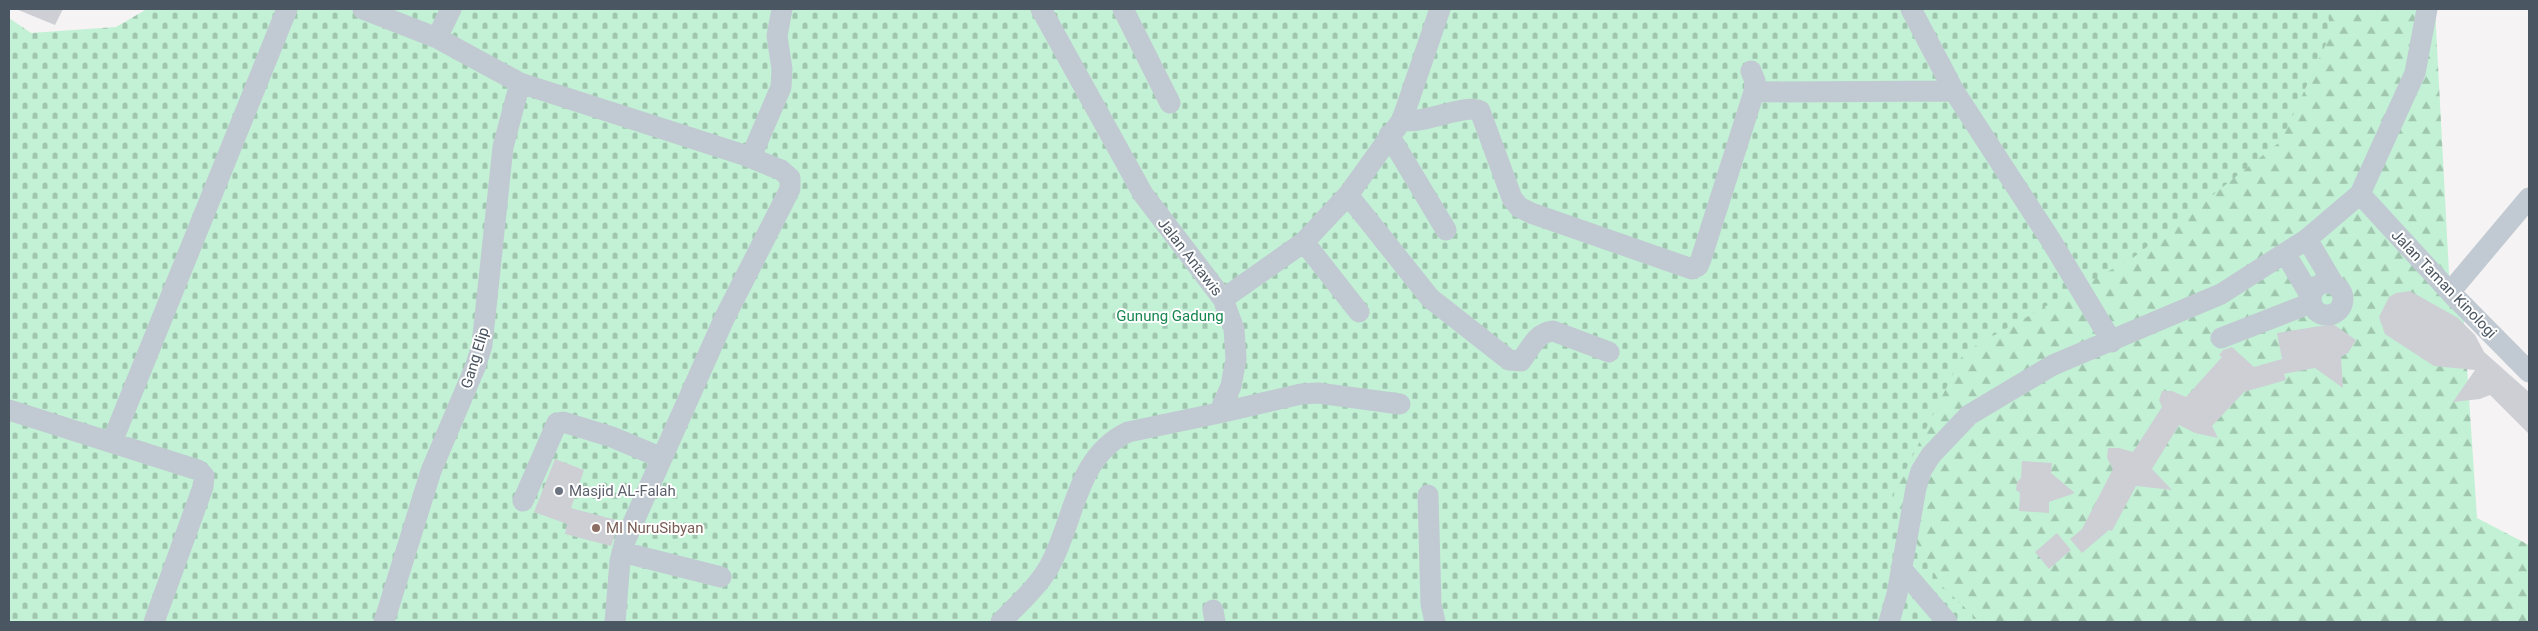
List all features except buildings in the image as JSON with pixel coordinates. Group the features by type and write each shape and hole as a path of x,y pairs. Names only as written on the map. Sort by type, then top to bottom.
{"street":[{"path":"112,442 287,9"},
{"path":"363,9 437,38 520,83 751,157 789,175 792,181 790,189 724,319 622,552 615,622"},
{"path":"437,38 451,9"},
{"path":"751,157 780,87 782,69 778,36 782,9"},
{"name":"Jalan Antawis","path":"1041,9 1143,194 1223,299 1234,329 1236,359 1231,386 1219,413"},
{"path":"1123,9 1170,102"},
{"path":"1223,299 1304,242 1348,195 1395,128 1440,9"},
{"path":"1911,9 1954,91 2050,239 2112,342"},
{"path":"1888,622 1893,612 1916,488 1921,471 1931,455 1969,415 2053,365 2112,342 2221,294 2307,239 2360,194 2415,73 2427,9"},
{"path":"1395,128 1469,109 1480,111 1512,198 1519,207 1611,242 1692,269 1698,266 1701,259 1754,92 1755,81 1751,71"},
{"name":"Gang Elip","path":"384,622 431,471 476,365 482,345 501,164 508,123 520,83"},
{"path":"1754,92 1954,91"},
{"path":"1395,128 1446,230"},
{"name":"Jalan Taman Kinologi","path":"2360,194 2450,292 2529,372"},
{"path":"1348,195 1430,298 1510,360 1521,361 1540,334 1553,331 1609,352"},
{"path":"2450,292 2529,198"},
{"path":"2286,253 2311,299 2314,309 2326,316 2339,310 2342,296 2339,288 2333,283 2307,239"},
{"path":"1304,242 1359,312"},
{"path":"2311,299 2313,289 2320,285 2333,283"},
{"path":"2221,338 2311,299"},
{"path":"1001,622 1038,583 1049,567 1086,474 1103,448 1114,438 1128,432 1301,394 1318,393 1400,404"},
{"path":"9,410 198,470 204,476 203,487 154,622"},
{"path":"523,501 557,423 562,422 612,437 662,458"},
{"path":"1428,495 1431,604 1435,622"},
{"path":"622,552 721,577"},
{"path":"1901,568 1947,622"}],"green space":[{"name":"Gunung Gadung","path":"147,9 2327,9 2331,33 2281,141 2134,257 1964,352 1891,500 1942,586 1980,622 9,622 9,18 31,33 116,27"},
{"path":"1885,9 2435,9 2450,292 2464,322 2477,518 2529,545 2529,622 1795,622"}],"place":[{"name":"Masjid AL-Falah","path":"559,491"},
{"name":"MI NuruSibyan","path":"596,528"}]}
